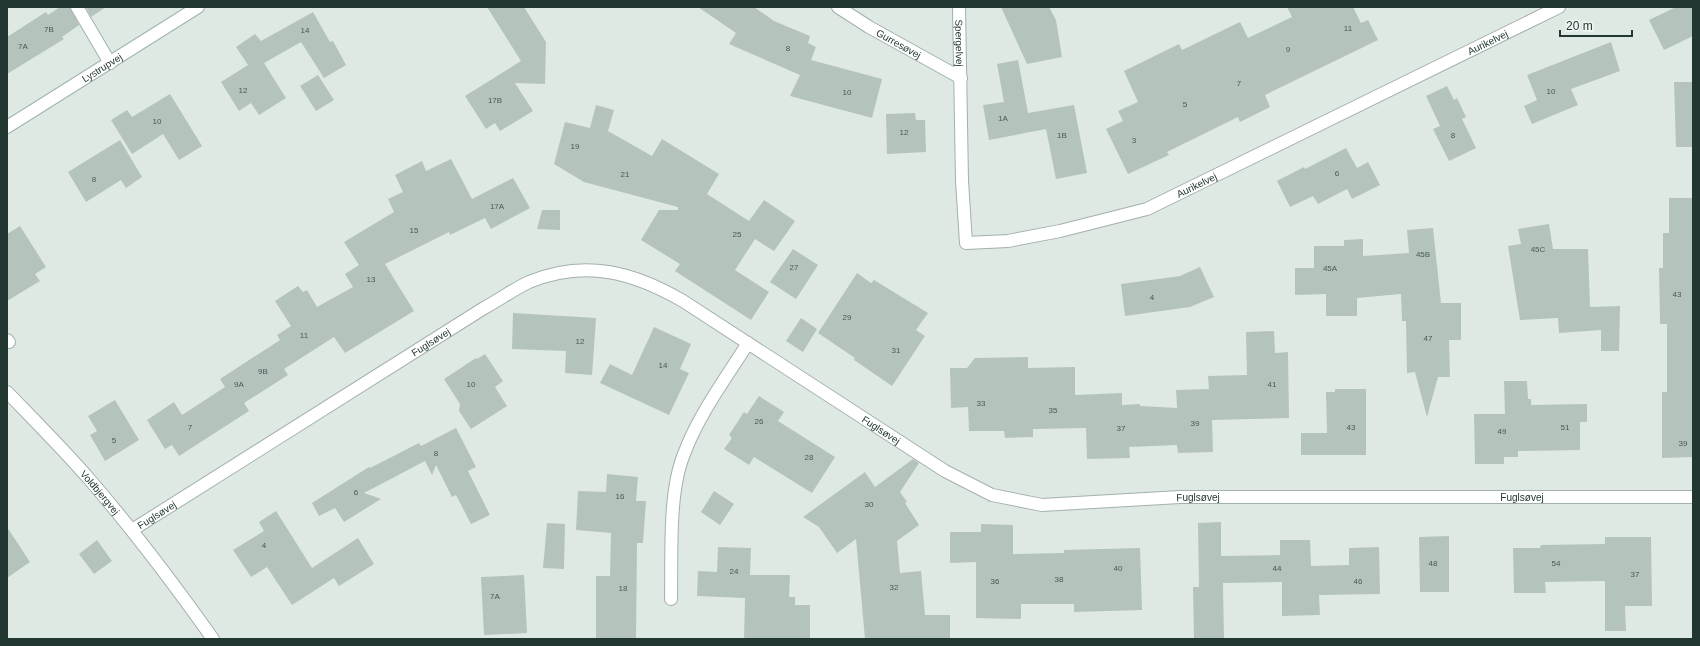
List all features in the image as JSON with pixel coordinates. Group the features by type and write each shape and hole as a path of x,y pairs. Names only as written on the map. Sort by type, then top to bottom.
{"street":[{"path":"77,7 110,63"},
{"name":"Lystrupvej","path":"7,127 198,7"},
{"name":"Gurresøvej","path":"838,7 869,27 961,78"},
{"name":"Spergelvej","path":"959,7 961,78"},
{"name":"Aurikelvej","path":"961,78 962,181 966,243 1008,241 1060,231 1147,209 1559,7"},
{"name":"Fuglsøvej","path":"132,530 484,308 529,283 558,273 581,269 637,278 659,287 677,297 945,471 992,495 1042,505 1180,497 1693,497"},
{"path":"671,599 674,494 683,454 700,420 748,343"},
{"name":"Voldbjergvej","path":"7,392 55,441 132,530 213,639"}],"building":[{"path":"60,7 70,7 79,25 62,37 64,39 7,74 7,37 46,12 48,15"},
{"path":"86,7 106,7 91,17"},
{"path":"487,7 524,7 546,42 545,84 515,83 533,111 500,131 495,123 486,129 465,96 521,61"},
{"path":"698,7 754,7 774,21 810,36 808,43 816,47 811,60 882,79 872,118 790,96 800,75 729,44 736,33"},
{"path":"1001,7 1049,7 1056,20 1062,57 1027,64"},
{"path":"1287,7 1353,7 1361,23 1368,20 1378,40 1265,95 1270,107 1240,122 1238,117 1167,152 1169,155 1128,174 1106,129 1123,121 1118,111 1138,102 1124,71 1179,44 1182,50 1240,22 1248,38 1292,17"},
{"path":"1676,7 1693,7 1693,36 1664,50 1649,20"},
{"path":"313,12 330,42 333,41 346,65 324,78 301,42 264,63 286,98 259,115 251,103 239,111 221,82 248,65 236,47 255,34 261,41"},
{"path":"1611,42 1620,71 1571,89 1578,105 1532,124 1524,106 1537,100 1527,75"},
{"path":"1018,60 1028,113 1074,105 1087,173 1056,179 1046,129 989,140 983,105 1004,102 997,64"},
{"path":"318,75 334,100 316,111 300,86"},
{"path":"1674,82 1693,82 1693,147 1676,147"},
{"path":"1447,86 1454,100 1457,98 1466,117 1462,119 1476,148 1449,161 1433,129 1440,126 1426,96"},
{"path":"170,94 202,146 179,160 163,134 132,154 111,120 127,110 132,117"},
{"path":"596,105 614,110 608,131 652,156 662,139 719,174 707,194 749,221 764,200 795,221 774,251 755,239 735,270 769,292 751,320 675,271 680,264 641,240 659,210 678,210 678,207 584,182 554,164 565,122 590,128"},
{"path":"915,113 916,120 925,120 926,152 887,154 886,114"},
{"path":"120,140 142,177 126,188 121,180 86,202 68,172"},
{"path":"1346,148 1357,168 1368,162 1380,185 1352,199 1347,189 1318,204 1313,196 1290,207 1277,181 1304,167 1305,169"},
{"path":"451,159 472,199 513,178 530,208 491,229 485,218 450,235 449,232 385,264 414,311 345,353 334,337 284,369 288,375 244,403 249,411 179,456 172,445 165,449 147,420 174,402 182,415 225,387 220,379 280,340 277,335 291,326 275,301 298,286 303,292 307,290 317,307 353,287 345,274 359,265 344,242 394,212 388,199 403,192 395,175 422,161 426,171"},
{"path":"1669,198 1693,198 1693,457 1662,458 1662,392 1667,392 1667,324 1660,324 1659,268 1663,268 1663,233 1669,233"},
{"path":"542,210 560,210 560,230 537,229"},
{"path":"1549,224 1553,249 1588,249 1590,307 1620,306 1619,351 1601,351 1601,330 1559,333 1558,318 1520,320 1508,246 1521,244 1518,229"},
{"path":"20,226 46,267 35,274 40,281 7,301 7,234"},
{"path":"1433,228 1441,303 1461,303 1461,340 1449,340 1450,377 1438,377 1427,417 1415,372 1407,373 1406,321 1402,321 1401,294 1357,298 1357,316 1326,316 1326,294 1295,295 1295,268 1314,268 1314,246 1344,246 1344,240 1363,239 1363,256 1409,253 1407,230"},
{"path":"793,249 818,265 796,299 770,282"},
{"path":"1200,267 1214,297 1190,307 1125,316 1121,284 1180,276"},
{"path":"857,273 871,283 874,280 928,313 916,330 925,336 892,386 854,360 855,358 818,333"},
{"path":"513,313 596,318 592,375 565,373 566,351 512,349"},
{"path":"801,318 817,329 803,352 786,341"},
{"path":"654,327 691,344 680,369 689,373 669,415 600,383 610,364 632,375"},
{"path":"1274,331 1275,353 1288,352 1289,418 1212,420 1213,452 1178,453 1177,445 1129,447 1130,458 1087,459 1086,428 1033,429 1033,437 1005,438 1004,431 969,431 968,407 951,408 950,368 967,368 975,358 1028,357 1028,368 1075,367 1075,395 1122,393 1122,405 1140,404 1140,406 1177,408 1176,390 1209,389 1208,376 1247,375 1246,332"},
{"path":"485,354 503,381 495,387 507,406 471,429 459,411 460,404 444,379 476,358 477,359"},
{"path":"1504,381 1527,381 1528,399 1531,399 1531,405 1587,404 1587,422 1580,422 1580,450 1518,451 1518,457 1504,457 1504,464 1475,464 1474,414 1505,414"},
{"path":"1335,389 1366,389 1366,455 1301,455 1301,433 1327,433 1326,392 1335,392"},
{"path":"759,396 784,412 778,421 835,457 812,493 754,457 749,465 724,449 732,438 729,435 744,412 747,414"},
{"path":"115,400 139,440 105,461 90,435 97,431 88,416"},
{"path":"456,428 476,467 468,471 490,515 471,524 456,495 452,497 436,465 432,475 425,461 364,493 381,499 344,522 335,508 319,516 312,503 369,467 370,468 419,443 421,446"},
{"path":"913,459 919,463 900,492 919,525 897,541 900,573 921,571 925,615 950,615 950,639 865,639 856,539 837,553 819,527 803,517 865,472 875,487"},
{"path":"607,474 638,477 636,501 646,501 643,543 637,543 636,639 596,639 596,576 610,576 611,533 576,530 578,491 606,492"},
{"path":"714,491 734,504 720,525 701,512"},
{"path":"276,511 312,568 358,538 374,564 339,586 334,578 292,605 267,567 251,577 233,550 264,531 259,522"},
{"path":"1221,522 1221,556 1280,555 1280,540 1310,540 1311,566 1349,565 1349,548 1379,547 1380,594 1319,595 1320,615 1282,616 1282,582 1223,583 1224,639 1194,639 1193,587 1199,587 1198,523"},
{"path":"547,523 565,524 564,569 543,568"},
{"path":"981,524 1013,525 1013,554 1064,553 1064,550 1140,548 1142,610 1074,612 1074,604 1021,604 1021,619 976,618 976,562 950,563 950,532 981,532"},
{"path":"7,527 30,562 7,578"},
{"path":"1449,536 1449,592 1420,592 1419,537"},
{"path":"1605,537 1651,537 1652,606 1625,606 1626,631 1605,631 1605,581 1545,582 1546,593 1514,593 1513,548 1540,548 1541,545 1605,544"},
{"path":"97,540 112,561 94,574 79,554"},
{"path":"718,547 751,548 750,575 790,575 789,597 795,597 795,605 810,605 810,639 744,639 745,598 697,596 698,571 717,572"},
{"path":"524,575 527,633 484,635 481,577"}]}
